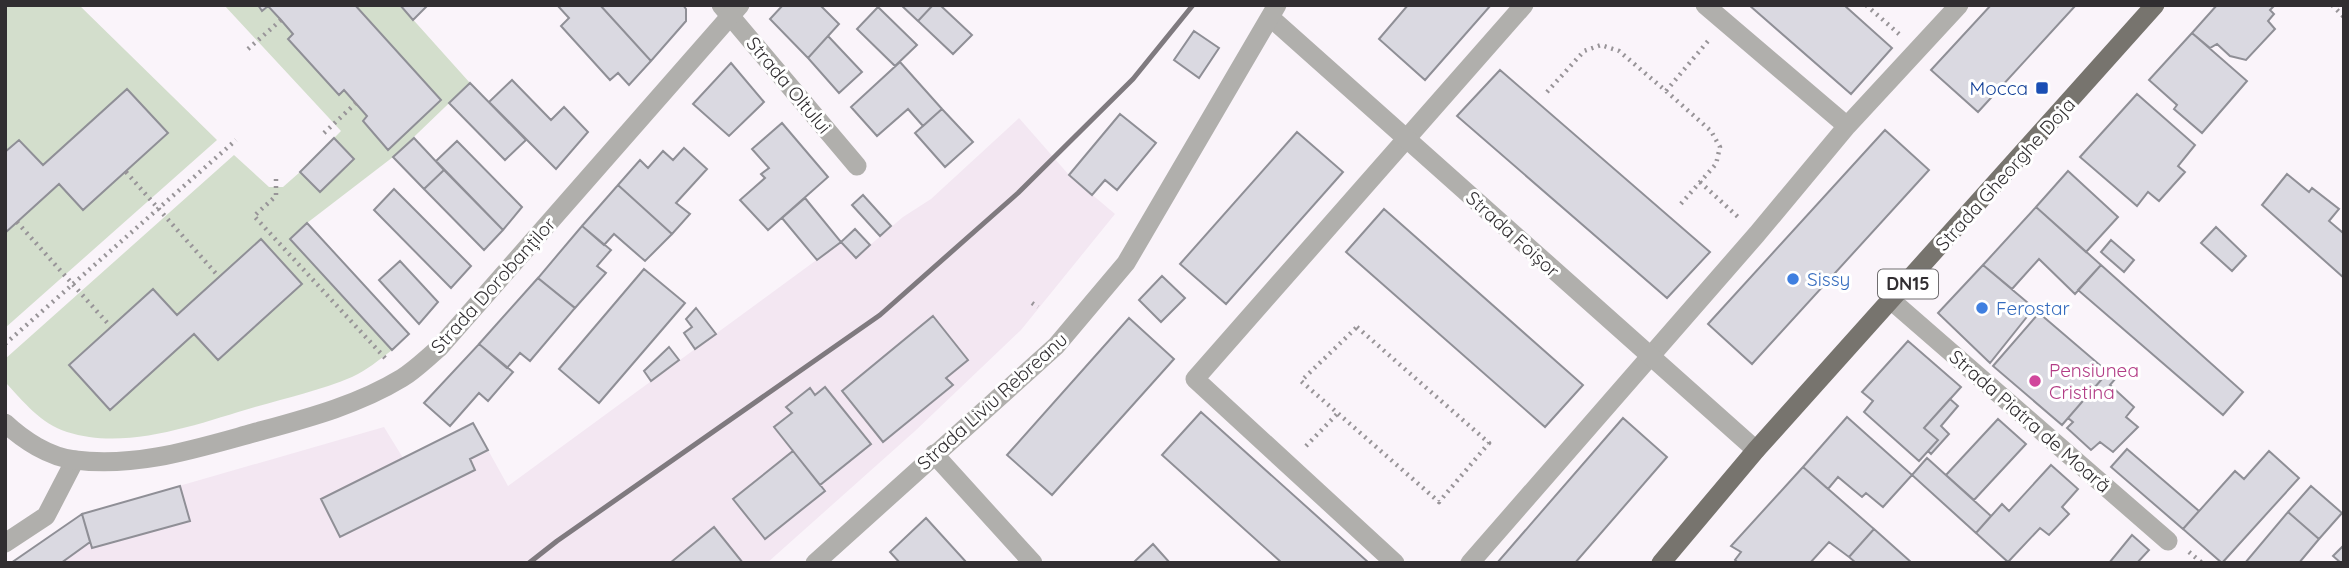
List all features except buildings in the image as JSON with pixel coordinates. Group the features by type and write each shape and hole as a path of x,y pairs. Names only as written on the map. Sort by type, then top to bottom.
{"main road":[{"name":"Strada Gheorghe Doja","path":"1661,563 1756,450 2155,5"}],"street":[{"path":"1395,563 1195,379 1524,5"},
{"path":"1705,5 1847,126"},
{"path":"1470,563 1757,234 1847,126 1959,5"},
{"name":"Strada Oltului","path":"730,9 857,166"},
{"name":"Strada Dorobanților","path":"5,423 17,434 56,456 75,460 129,461 178,454 316,416 361,399 404,377 439,348 730,9"},
{"name":"Strada Foișor","path":"1274,12 1408,139 1756,450"},
{"name":"Strada Liviu Rebreanu","path":"815,563 1056,346 1126,263 1274,12"},
{"name":"Strada Piatra de Moară","path":"1892,301 2168,541"},
{"path":"934,454 1033,563"},
{"path":"5,543 46,516 75,460"}],"path":[{"path":"1866,5 1918,51"},
{"path":"2332,5 2344,17"},
{"path":"248,49 281,20"},
{"path":"1666,90 1724,21"},
{"path":"1547,92 1584,51 1601,45 1619,51 1666,90 1711,131 1720,147 1716,164 1679,206"},
{"path":"324,133 356,103"},
{"path":"5,344 236,139"},
{"path":"125,172 219,277"},
{"path":"276,179 276,196 254,216 391,365"},
{"path":"1700,182 1757,234"},
{"path":"18,222 111,327"},
{"path":"1032,303 1038,307"},
{"path":"1357,327 1489,443 1439,502 1338,413 1301,381 1357,327"},
{"path":"1288,464 1338,413"}],"shaded area":[{"path":"1019,118 1069,175 1115,214 1021,330 915,431 767,563 11,563 82,514 384,427 403,458 473,423 508,486 841,242 856,257 903,217 931,199"}],"green space":[{"path":"5,5 79,5 217,140 5,328"},
{"path":"224,5 400,5 470,83 393,157 290,239 392,350 373,365 340,382 186,427 138,437 90,437 67,432 41,418 5,382 5,359 234,155 269,187 283,187 300,172 320,192 353,159 334,138 341,131"}],"railway":[{"path":"529,563 880,315 1018,193 1133,79 1193,5"}],"place":[{"name":"Mocca","path":"2042,88"},
{"name":"Sissy","path":"1793,279"},
{"name":"Ferostar","path":"1982,308"},
{"name":"Pensiunea Cristina","path":"2035,381"}]}
